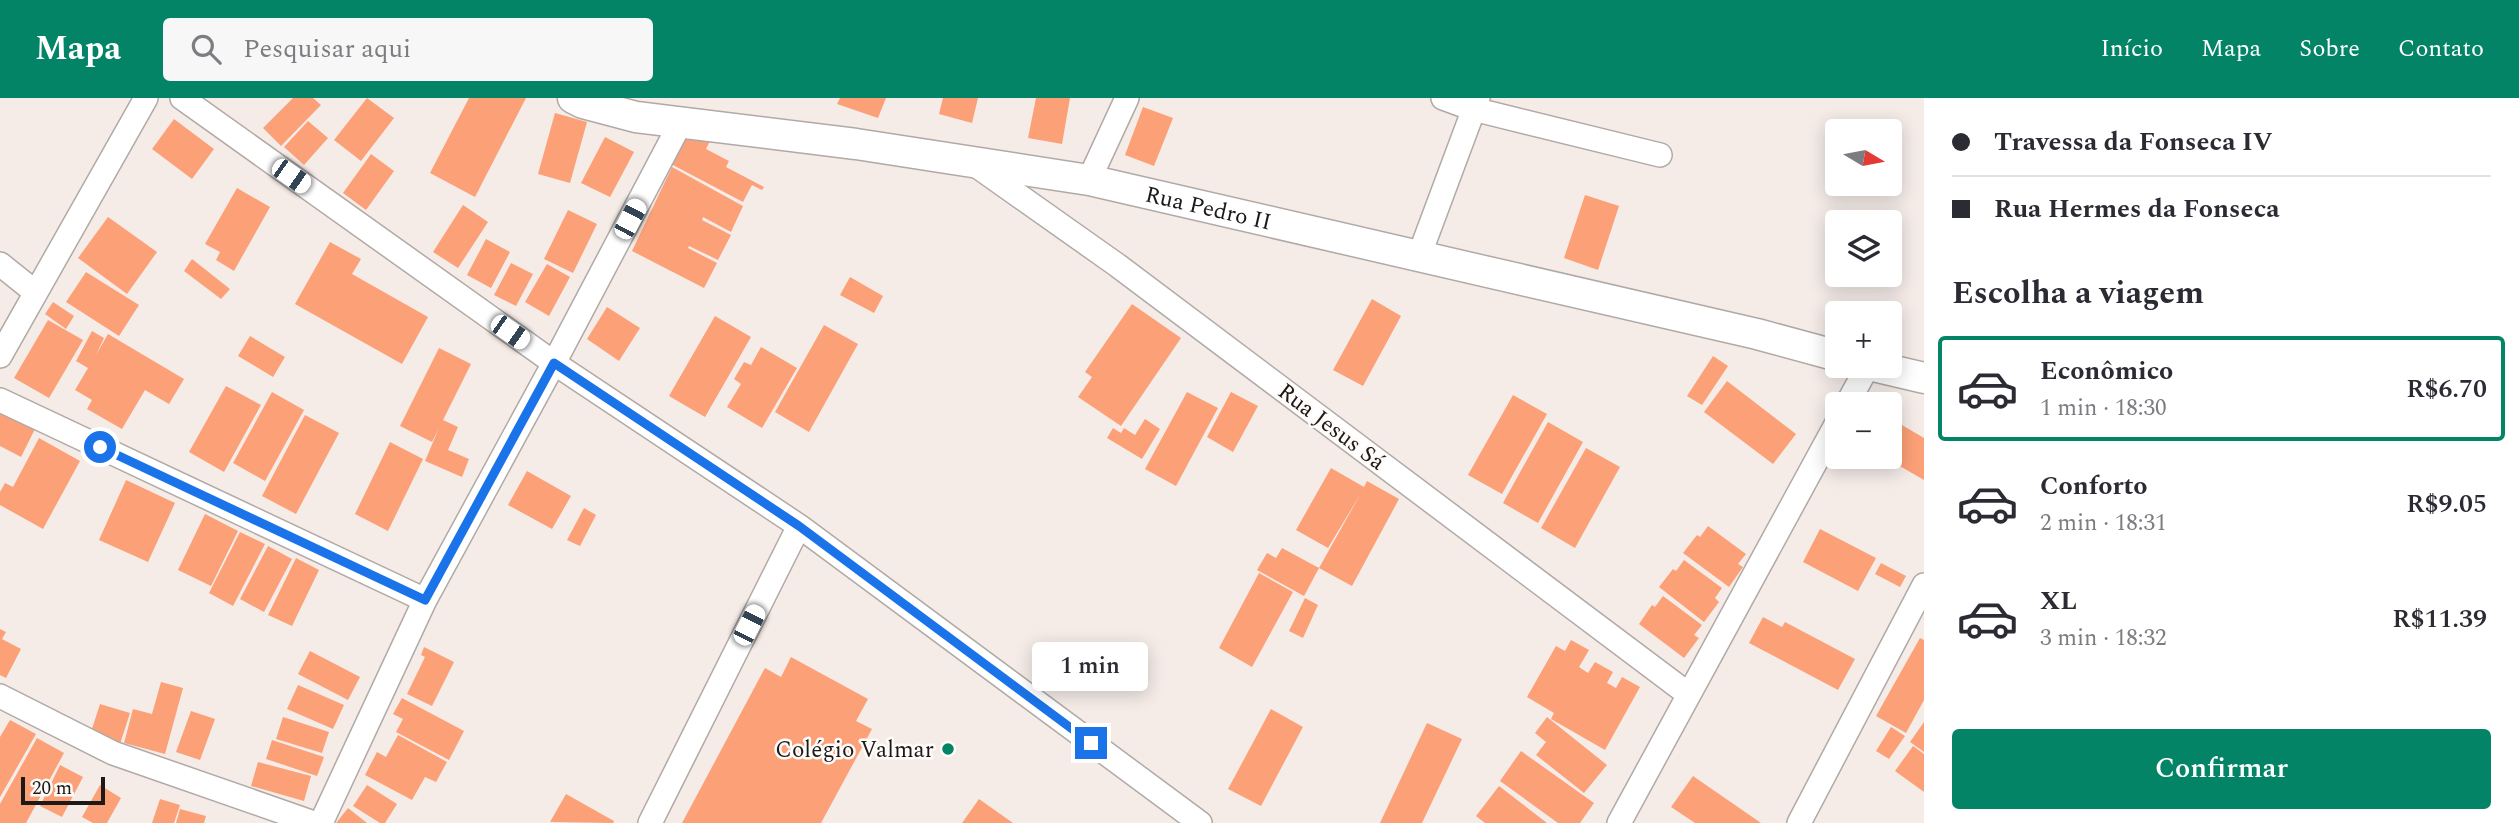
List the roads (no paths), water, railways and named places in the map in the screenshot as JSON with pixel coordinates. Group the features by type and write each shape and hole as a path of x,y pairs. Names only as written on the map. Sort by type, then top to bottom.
{"street":[{"path":"0,356 146,98"},
{"path":"181,98 554,363 799,526 1200,823"},
{"name":"Rua Pedro II","path":"573,98 636,117 856,144 1089,180 1757,334 1825,352"},
{"path":"1089,180 1128,98"},
{"path":"1443,98 1476,104 1660,155"},
{"path":"1419,256 1476,104"},
{"path":"321,823 425,600 681,122"},
{"name":"Rua Jesus Sá","path":"972,162 1117,265 1688,694"},
{"path":"0,264 34,292"},
{"path":"1902,373 1924,378"},
{"path":"0,400 425,600"},
{"path":"1619,823 1825,445"},
{"path":"650,823 799,526"},
{"path":"1799,823 1918,613 1924,585"},
{"path":"0,696 113,753 314,823"}],"place":[{"name":"Colégio Valmar","path":"948,749"}]}
